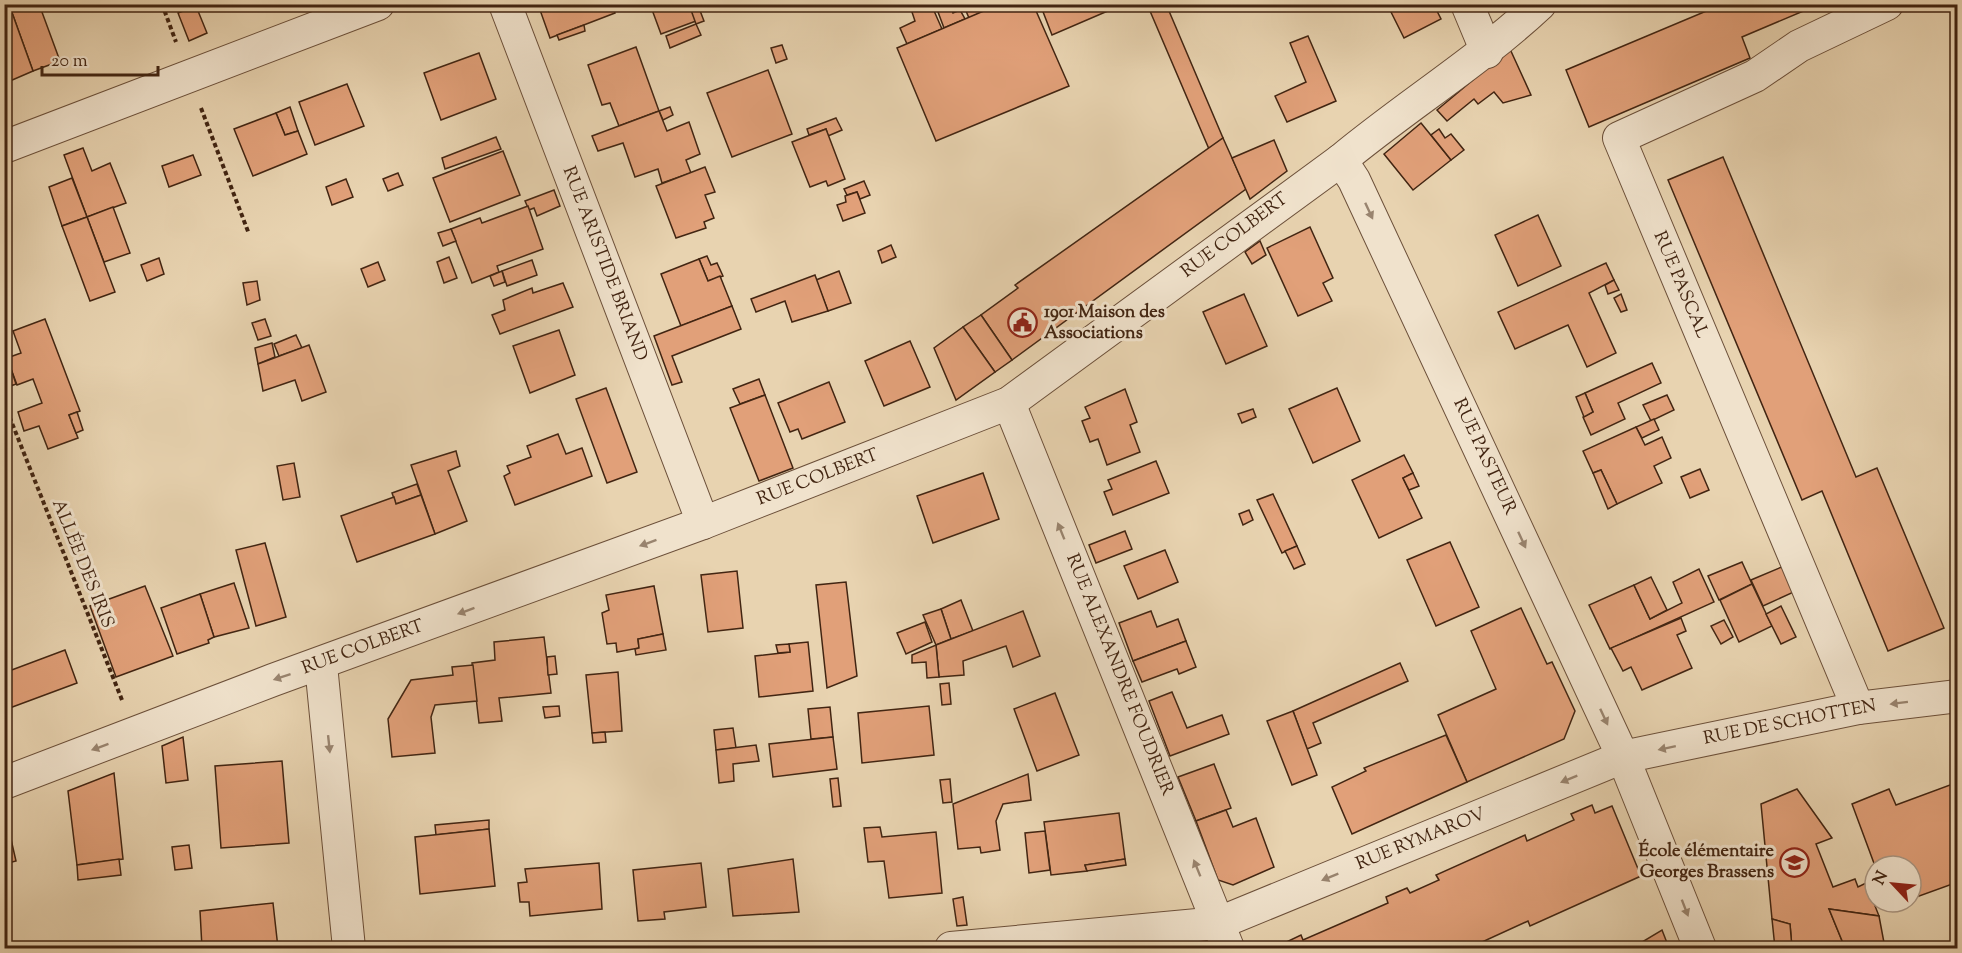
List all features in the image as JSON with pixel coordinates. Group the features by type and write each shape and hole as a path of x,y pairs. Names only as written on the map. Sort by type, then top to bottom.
{"street":[{"path":"4,147 378,4"},
{"name":"RUE ARISTIDE BRIAND","path":"505,4 703,523"},
{"path":"1467,4 1487,52"},
{"name":"RUE COLBERT","path":"4,783 273,681 703,523 1008,403 1341,159 1383,124 1487,52 1540,4"},
{"name":"RUE PASCAL","path":"1858,708 1619,138 1755,76 1799,46 1887,4"},
{"name":"RUE PASTEUR","path":"1341,159 1354,180 1623,757 1700,948"},
{"name":"RUE ALEXANDRE FOUDRIER","path":"1008,403 1223,935"},
{"path":"321,665 349,948"},
{"name":"RUE DE SCHOTTEN","path":"1623,757 1858,708 1958,696"},
{"name":"RUE RYMAROV","path":"951,948 1223,935 1623,757"}],"path":[{"path":"162,4 249,234"},
{"name":"ALLÉE DES IRIS","path":"4,403 135,734"}],"building":[{"path":"18,4 39,4 60,61 33,71 10,7"},
{"path":"554,4 612,4 615,13 550,38 540,10"},
{"path":"658,4 689,4 696,21 661,34 651,7"},
{"path":"931,4 942,29 907,44 900,28 915,21 910,6"},
{"path":"935,4 950,4 953,13 960,10 965,19 944,28"},
{"path":"963,4 1000,4 969,18"},
{"path":"1000,4 1033,4 1069,86 936,141 897,48"},
{"path":"1040,4 1124,4 1052,35"},
{"path":"1147,4 1166,4 1223,138 1209,149"},
{"path":"1387,4 1440,4 1435,7 1441,19 1404,38"},
{"path":"1723,4 1820,4 1742,37 1750,58 1589,127 1566,70"},
{"path":"196,6 207,33 189,41 178,13"},
{"path":"10,7 33,71 10,81 4,66 4,9"},
{"path":"699,8 704,21 696,24 691,10"},
{"path":"696,24 701,35 670,48 666,36"},
{"path":"584,25 585,31 559,40 557,35"},
{"path":"1308,36 1336,101 1287,122 1275,96 1306,82 1290,43"},
{"path":"782,45 787,59 776,63 771,48"},
{"path":"636,47 659,111 619,126 610,103 602,105 588,65"},
{"path":"1510,49 1531,95 1503,103 1494,92 1478,104 1474,99 1447,121 1437,110"},
{"path":"479,53 496,99 441,120 424,73"},
{"path":"768,70 792,134 732,157 707,93"},
{"path":"347,84 364,126 315,145 299,102"},
{"path":"290,107 298,131 285,135 276,113"},
{"path":"670,107 673,115 663,120 659,111"},
{"path":"659,111 667,131 689,122 700,154 686,160 691,173 662,183 658,169 635,177 623,143 598,151 592,136"},
{"path":"276,113 285,135 298,131 307,154 253,176 234,129"},
{"path":"836,118 842,130 828,136 826,129 809,135 807,129"},
{"path":"1421,123 1451,160 1413,190 1384,154"},
{"path":"826,129 845,179 828,186 826,181 810,187 792,142"},
{"path":"1439,129 1445,138 1451,134 1464,150 1451,160 1431,135"},
{"path":"496,137 501,149 445,169 442,158"},
{"path":"1223,138 1246,189 1012,360 981,315 1018,288 1015,285"},
{"path":"1274,140 1287,171 1250,199 1232,158"},
{"path":"83,148 92,171 110,163 126,203 87,217 64,155"},
{"path":"503,151 520,195 450,222 433,178"},
{"path":"193,155 201,175 169,187 162,166"},
{"path":"1723,157 1856,477 1877,468 1944,628 1888,651 1822,491 1802,500 1668,180"},
{"path":"705,167 715,192 705,195 714,218 704,222 706,228 676,238 656,186"},
{"path":"398,173 403,185 388,191 383,179"},
{"path":"72,178 87,217 62,226 49,187"},
{"path":"346,179 353,197 332,205 326,187"},
{"path":"864,181 870,195 860,199 857,192 847,195 844,189"},
{"path":"554,190 560,206 537,216 534,208 529,210 525,201"},
{"path":"857,192 865,213 843,221 837,205 846,202 845,196"},
{"path":"528,206 543,249 497,266 499,272 472,283 451,229 480,218 482,223"},
{"path":"113,207 130,253 104,262 87,217"},
{"path":"1538,215 1561,266 1518,286 1495,235"},
{"path":"87,217 115,292 90,301 62,226"},
{"path":"1310,227 1333,278 1323,283 1332,301 1298,316 1267,248"},
{"path":"451,229 456,241 443,246 438,233"},
{"path":"1260,241 1266,255 1252,264 1245,252"},
{"path":"891,245 896,257 882,263 878,251"},
{"path":"707,256 711,265 717,263 723,276 708,281 699,259"},
{"path":"449,257 457,278 444,283 437,262"},
{"path":"159,258 164,274 147,281 141,265"},
{"path":"699,259 708,281 720,276 732,306 681,326 661,274"},
{"path":"532,260 537,275 507,286 502,271"},
{"path":"378,262 385,280 368,287 361,269"},
{"path":"1606,263 1614,280 1589,293 1616,353 1587,367 1568,325 1515,349 1498,312"},
{"path":"502,271 505,282 494,286 490,276"},
{"path":"839,271 851,303 828,311 816,280"},
{"path":"815,275 828,311 792,322 785,301 756,312 751,299"},
{"path":"1614,280 1619,290 1608,294 1605,285"},
{"path":"257,281 260,300 247,305 243,283"},
{"path":"563,283 573,307 500,334 492,315 505,310 503,300 532,288 533,293"},
{"path":"1244,294 1267,346 1226,364 1203,312"},
{"path":"1621,294 1627,310 1621,312 1614,298"},
{"path":"732,306 741,329 672,356 682,382 672,385 654,336"},
{"path":"981,315 1012,360 995,372 963,327"},
{"path":"45,319 80,411 69,415 78,438 48,449 39,426 24,431 18,412 42,403 33,379 17,385 7,358 21,353 13,331"},
{"path":"265,319 271,336 258,340 252,323"},
{"path":"963,327 995,372 956,400 934,348"},
{"path":"559,330 575,375 530,393 513,346"},
{"path":"296,335 302,348 279,356 274,344"},
{"path":"910,341 930,387 884,406 865,361"},
{"path":"272,343 275,357 258,364 255,348"},
{"path":"309,345 326,392 302,401 295,380 263,391 258,364"},
{"path":"8,360 16,384 8,387 4,378 4,361"},
{"path":"1652,363 1661,383 1618,403 1625,419 1591,435 1583,417 1593,412 1585,393"},
{"path":"759,379 765,395 740,404 733,389"},
{"path":"829,382 845,422 802,439 798,429 790,432 778,403"},
{"path":"606,388 637,472 607,483 576,399"},
{"path":"1337,388 1360,441 1313,463 1289,409"},
{"path":"1125,389 1137,422 1130,425 1140,452 1107,465 1098,439 1090,442 1082,421 1090,418 1085,407"},
{"path":"1585,393 1593,412 1584,417 1576,397"},
{"path":"765,395 793,468 759,481 730,408"},
{"path":"1667,395 1674,410 1651,421 1643,405"},
{"path":"1253,409 1256,417 1242,423 1238,414"},
{"path":"77,412 83,430 76,433 69,415"},
{"path":"1654,419 1659,430 1642,438 1636,427"},
{"path":"1636,427 1645,445 1662,437 1671,458 1654,466 1662,483 1617,504 1601,470 1593,473 1583,451"},
{"path":"558,434 566,454 582,448 592,476 515,505 504,476 510,473 507,466 531,457 527,446"},
{"path":"456,451 460,466 448,471 467,521 435,534 411,465"},
{"path":"1404,455 1413,473 1403,478 1422,518 1379,538 1352,480"},
{"path":"1156,461 1169,493 1113,515 1104,492 1112,489 1108,480"},
{"path":"294,463 300,497 283,500 277,466"},
{"path":"1700,469 1709,490 1690,498 1681,477"},
{"path":"1601,470 1617,504 1608,509 1593,473"},
{"path":"983,473 999,519 933,543 917,496"},
{"path":"1413,473 1419,486 1409,490 1403,478"},
{"path":"417,484 421,495 396,504 392,493"},
{"path":"1273,494 1297,546 1282,553 1257,500"},
{"path":"421,495 435,534 357,562 341,516 394,497 396,504"},
{"path":"1249,510 1253,520 1243,525 1239,514"},
{"path":"1125,531 1132,549 1096,563 1089,545"},
{"path":"1450,542 1479,607 1436,626 1407,560"},
{"path":"265,543 286,617 256,626 236,550"},
{"path":"1297,546 1305,564 1294,569 1285,551"},
{"path":"1165,550 1178,582 1138,599 1124,566"},
{"path":"1742,562 1752,584 1719,600 1708,576"},
{"path":"1784,566 1796,591 1763,606 1751,580"},
{"path":"1699,569 1714,602 1610,649 1589,605 1634,585 1650,619 1682,603 1673,582"},
{"path":"737,571 743,628 708,632 701,575"},
{"path":"1651,577 1667,610 1650,619 1634,585"},
{"path":"846,582 857,676 827,688 816,585"},
{"path":"234,583 249,628 214,637 200,594"},
{"path":"1752,584 1772,626 1739,642 1720,600"},
{"path":"145,586 173,656 116,677 90,606"},
{"path":"654,586 663,634 638,639 639,648 617,652 616,643 607,644 602,613 609,610 606,595"},
{"path":"200,594 214,637 208,640 209,643 177,654 161,608"},
{"path":"961,600 973,631 951,639 941,609"},
{"path":"1781,606 1796,637 1781,644 1766,614"},
{"path":"1521,608 1547,664 1552,662 1575,711 1564,739 1467,782 1438,715 1496,689 1471,631"},
{"path":"941,609 951,639 936,645 923,615"},
{"path":"1023,611 1040,656 1013,667 1006,646 963,661 964,675 939,677 936,645"},
{"path":"1151,611 1157,627 1178,619 1186,641 1133,661 1119,623"},
{"path":"1681,618 1686,631 1677,635 1692,668 1642,690 1631,667 1623,671 1611,648"},
{"path":"1724,620 1733,637 1721,644 1711,626"},
{"path":"925,622 932,642 906,654 897,633"},
{"path":"663,634 666,650 636,655 635,649 639,648 638,639"},
{"path":"544,637 551,693 499,698 502,721 479,723 472,663 495,660 494,642"},
{"path":"1186,641 1196,667 1179,674 1177,669 1142,682 1133,661"},
{"path":"808,642 813,691 759,697 755,656 790,652 789,644"},
{"path":"789,644 790,652 778,653 776,645"},
{"path":"936,645 939,677 927,678 926,662 912,663 912,655"},
{"path":"65,650 77,683 7,709 4,701 4,658 9,671"},
{"path":"555,656 557,674 548,675 547,657"},
{"path":"1400,663 1408,681 1313,723 1321,743 1307,749 1293,711"},
{"path":"473,665 477,701 435,705 431,717 435,753 392,757 388,719 411,680 453,675 452,667"},
{"path":"618,672 622,731 592,733 586,675"},
{"path":"949,683 951,704 942,705 940,684"},
{"path":"1172,692 1187,728 1222,715 1229,734 1170,756 1149,701"},
{"path":"1055,693 1079,755 1037,771 1014,709"},
{"path":"559,706 560,716 545,718 543,707"},
{"path":"929,706 934,755 862,763 858,713"},
{"path":"830,707 833,737 811,739 808,709"},
{"path":"1293,711 1317,775 1292,785 1267,721"},
{"path":"733,728 736,748 716,750 714,730"},
{"path":"605,732 606,742 593,743 592,733"},
{"path":"1446,735 1467,782 1352,834 1332,787 1366,771 1364,768"},
{"path":"183,737 188,780 166,783 162,746"},
{"path":"833,737 837,769 773,777 769,744"},
{"path":"756,745 759,761 733,764 734,781 719,783 716,750"},
{"path":"282,761 289,843 221,848 215,766"},
{"path":"1214,764 1231,808 1196,821 1178,777"},
{"path":"114,773 123,859 77,865 68,791"},
{"path":"1028,774 1031,800 1003,804 996,821 1000,850 981,853 980,847 958,849 953,804"},
{"path":"838,778 841,806 833,807 830,779"},
{"path":"950,779 952,802 943,803 940,780"},
{"path":"1958,782 1958,882 1923,895 1923,854 1871,854 1852,804 1889,789 1896,805"},
{"name":"École élémentaire Georges Brassens","path":"1797,789 1832,838 1816,844 1833,887 1855,879 1858,887 1863,884 1863,914 1829,909 1845,948 1792,948 1790,924 1772,919 1761,804"},
{"path":"1592,805 1595,813 1612,806 1641,876 1530,926 1528,921 1469,948 1282,948 1280,945 1301,935 1303,940 1388,903 1386,897 1407,888 1410,893 1439,880 1436,875 1525,835 1527,841 1574,820 1571,814"},
{"path":"1226,810 1233,827 1256,818 1274,867 1233,885 1218,880 1196,821"},
{"path":"1119,813 1125,859 1085,865 1087,871 1051,875 1044,822"},
{"path":"489,820 489,829 436,835 435,825"},
{"path":"7,822 16,861 4,864 4,823"},
{"path":"880,827 882,837 936,832 942,893 889,898 884,861 868,862 864,828"},
{"path":"489,829 495,886 420,894 415,837"},
{"path":"1045,831 1050,870 1029,873 1025,833"},
{"path":"189,845 192,868 175,870 172,847"},
{"path":"119,859 121,875 78,880 77,865"},
{"path":"793,859 799,912 733,916 728,869"},
{"path":"1125,859 1126,865 1087,871 1085,865"},
{"path":"599,863 602,909 530,916 529,902 520,902 518,883 527,882 525,869"},
{"path":"701,863 706,907 664,912 665,919 638,921 633,870"},
{"path":"963,897 967,925 957,926 953,899"},
{"path":"273,903 278,948 202,948 200,911"},
{"path":"1829,909 1879,916 1885,948 1845,948"},
{"path":"1772,919 1790,924 1792,948 1775,948"},
{"path":"1662,930 1669,948 1632,948"},
{"path":"1181,943 1188,948 1129,948"}],"place":[{"name":"1901 Maison des Associations","path":"1023,323"},
{"name":"École élémentaire Georges Brassens","path":"1795,862"}]}
